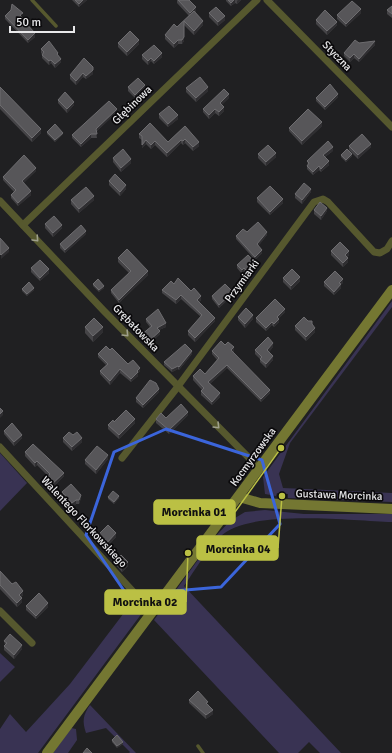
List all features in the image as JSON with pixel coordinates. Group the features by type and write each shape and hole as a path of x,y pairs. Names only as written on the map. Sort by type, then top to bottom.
{"main road":[{"name":"Kocmyrzowska","path":"47,753 392,290"},
{"name":"Gustawa Morcinka","path":"238,497 260,503 392,509"}],"street":[{"name":"Głębinowa","path":"23,225 257,0"},
{"name":"Styczna","path":"267,0 392,127"},
{"name":"Przymiarki","path":"122,458 178,387 314,202 323,199 328,202 374,252 380,253 386,249 392,241"},
{"name":"Grębałowska","path":"0,201 178,387 259,468"},
{"name":"Walentego Florkowskiego","path":"0,447 152,612"},
{"path":"0,611 32,643"}],"lane":[{"path":"32,0 56,26"},
{"path":"198,746 203,753"}],"highlighted area":[{"path":"166,429 262,460 280,524 221,587 127,595 86,535 114,452"}],"shaded area":[{"path":"392,301 392,307 290,443 279,474 283,488 392,493 392,502 288,498 288,494 277,493 276,496 265,494 263,477"},
{"path":"0,453 27,483 0,511"},
{"path":"265,510 304,514 392,514 392,522 302,518 253,522 234,528 215,542 184,586 341,753 320,753 309,742 298,753 279,753 154,620 214,538 230,521 245,512"},
{"path":"133,601 145,609 38,753 0,753 0,729 10,714 26,732 70,684"},
{"path":"0,653 15,667 0,682"},
{"path":"90,705 136,753 129,753 130,752 106,728 86,733 84,718"},
{"path":"71,728 76,729 77,740 68,753 53,753"}],"building":[{"path":"75,0 83,0 79,4"},
{"path":"178,0 189,0 196,7 190,13"},
{"path":"352,1 361,9 346,24 337,15"},
{"path":"12,4 23,13 20,15 24,19 23,20 35,33 28,40 5,16 11,10"},
{"path":"392,6 392,14 387,10"},
{"path":"216,7 225,16 218,22 209,13"},
{"path":"325,10 337,22 327,31 316,20"},
{"path":"194,11 203,21 194,31 184,21 184,37 182,40 178,40 174,44 165,35 174,24 177,27"},
{"path":"130,31 139,40 127,52 118,43"},
{"path":"355,40 359,43 375,41 359,59 354,54 350,58 344,53"},
{"path":"49,41 61,59 55,64 42,55 44,52 41,49"},
{"path":"154,45 162,53 154,61 151,58 148,61 142,55"},
{"path":"84,58 93,67 93,70 86,76 83,73 76,81 70,75"},
{"path":"200,77 208,87 196,98 186,88"},
{"path":"138,78 145,85 135,95 128,87"},
{"path":"330,84 338,94 325,107 316,98"},
{"path":"0,87 41,129 32,138 0,105"},
{"path":"224,89 229,94 220,103 224,107 219,112 215,109 209,115 203,109"},
{"path":"65,92 74,102 67,109 58,100"},
{"path":"109,101 117,109 96,129 97,134 91,134 81,144 72,135"},
{"path":"169,106 178,115 168,124 159,114"},
{"path":"308,109 322,122 302,141 289,128"},
{"path":"150,123 168,142 185,126 199,142 193,147 185,139 183,141 181,140 167,153 155,141 151,145 146,140 142,145 142,136 139,134"},
{"path":"55,124 63,133 55,140 47,132"},
{"path":"362,134 371,144 358,155 349,146"},
{"path":"328,141 333,147 323,155 329,161 321,169 319,166 313,172 307,166 309,163 307,161"},
{"path":"268,145 276,153 266,162 258,154"},
{"path":"123,149 131,159 121,168 113,158"},
{"path":"347,149 352,154 346,160 341,155"},
{"path":"24,155 36,168 22,181 31,191 18,203 11,195 16,190 3,177"},
{"path":"115,174 126,185 120,192 109,181"},
{"path":"304,183 311,189 302,200 295,194"},
{"path":"270,186 283,199 270,212 257,198"},
{"path":"86,187 94,196 79,209 71,200"},
{"path":"320,202 327,208 321,216 314,210"},
{"path":"54,216 62,225 53,233 45,224"},
{"path":"258,222 267,232 257,244 262,250 255,257 236,236 243,229 247,232"},
{"path":"81,225 86,231 65,250 60,244"},
{"path":"0,238 9,248 1,255 0,254"},
{"path":"340,242 349,251 345,255 348,258 343,263 331,251"},
{"path":"127,249 148,271 119,300 111,290 131,271 118,258"},
{"path":"248,255 256,264 248,272 244,268 242,270 237,265"},
{"path":"40,260 49,269 40,278 31,268"},
{"path":"292,269 300,277 291,286 283,278"},
{"path":"335,271 343,279 339,283 341,284 334,292 324,282"},
{"path":"178,278 191,291 194,288 201,296 197,300 215,318 195,338 188,331 202,315 181,295 176,300 162,290 171,281 174,284"},
{"path":"98,279 104,286 99,290 93,284"},
{"path":"29,282 34,288 27,294 22,289"},
{"path":"225,284 233,292 219,305 212,296"},
{"path":"275,299 285,309 277,317 279,319 274,324 272,322 266,328 256,318"},
{"path":"246,308 253,315 245,324 238,317"},
{"path":"158,309 166,323 157,328 160,331 148,342 141,335 152,326 146,319"},
{"path":"304,317 308,321 312,321 315,328 306,337 295,326"},
{"path":"94,318 103,327 93,336 85,327"},
{"path":"268,337 273,343 267,350 273,356 266,364 260,359 262,357 255,350"},
{"path":"221,341 225,345 228,342 234,347 231,350 270,390 261,399 227,365 208,382 220,393 212,402 201,391 204,388 193,376 200,369 205,374 219,358 212,351"},
{"path":"185,344 192,351 179,367 178,366 172,369 164,362"},
{"path":"106,346 110,350 112,348 128,364 133,360 140,368 131,379 120,369 110,381 100,371 108,364 98,354"},
{"path":"150,380 156,383 159,389 143,405 136,398"},
{"path":"181,404 188,412 169,430 156,419 161,413 166,418"},
{"path":"126,410 135,419 119,435 108,425 113,420 114,422"},
{"path":"12,423 22,435 14,442 4,431"},
{"path":"69,432 73,435 77,432 82,438 72,447 63,438"},
{"path":"33,444 64,473 50,486 51,478 48,476 50,474 37,461 35,463 25,452"},
{"path":"97,446 108,455 96,470 85,460"},
{"path":"71,484 81,495 79,500 72,503 62,492"},
{"path":"113,491 119,496 114,502 108,497"},
{"path":"108,525 116,533 105,545 96,537"},
{"path":"121,555 128,562 122,568 115,561"},
{"path":"0,571 12,584 16,582 23,591 19,595 22,598 17,603 0,585"},
{"path":"39,593 48,603 36,616 26,606"},
{"path":"10,634 22,645 14,655 4,646 7,643 4,641"},
{"path":"198,691 213,710 206,715 189,700"},
{"path":"117,735 123,742 117,746 112,740"},
{"path":"87,748 92,753 83,753"}],"place":[{"name":"Morcinka 01","path":"281,448"},
{"name":"Morcinka 04","path":"282,496"},
{"name":"Morcinka 02","path":"188,553"}]}
